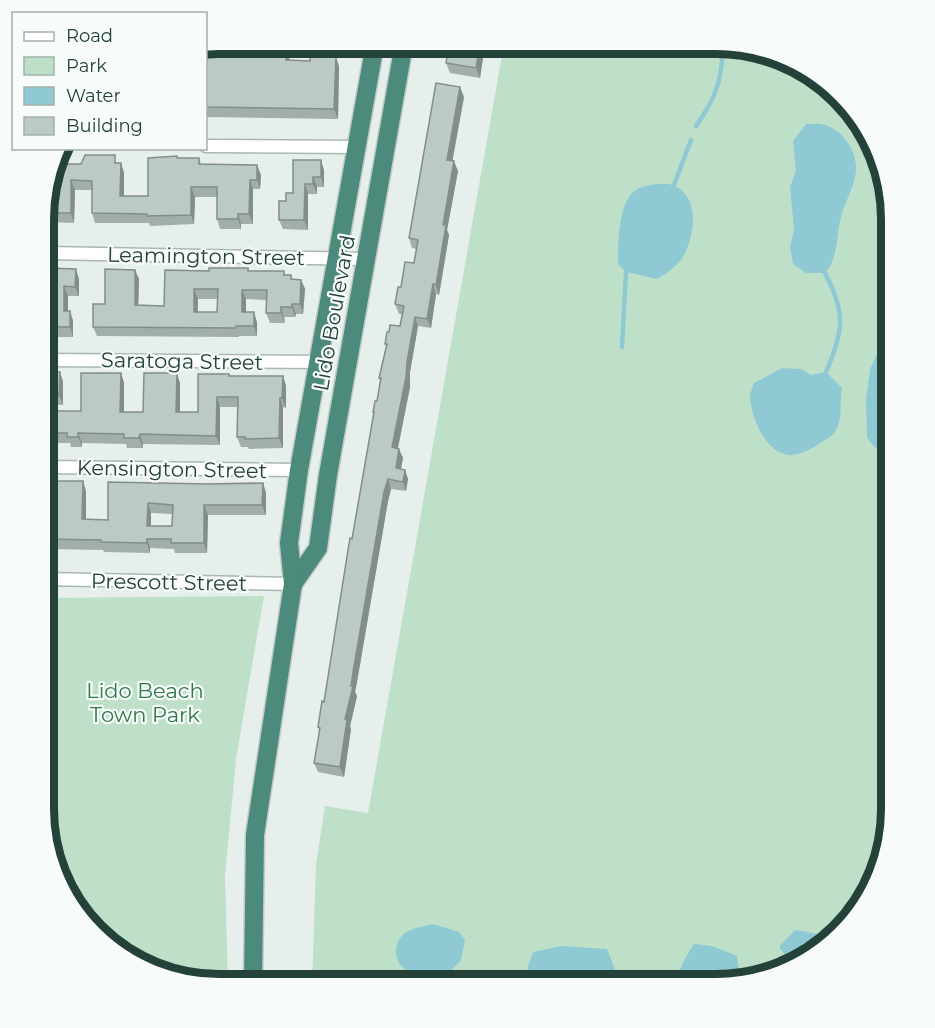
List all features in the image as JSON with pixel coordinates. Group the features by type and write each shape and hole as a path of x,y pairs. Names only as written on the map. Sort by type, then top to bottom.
{"highway":[{"name":"Lido Boulevard","path":"253,974 255,835 293,584 289,543 299,470 373,54"},
{"name":"Lido Boulevard","path":"293,584 318,549 328,475 402,54"}],"street":[{"path":"207,146 357,147"},
{"name":"Leamington Street","path":"54,253 366,259"},
{"name":"Saratoga Street","path":"54,360 318,362"},
{"name":"Kensington Street","path":"54,467 299,470"},
{"name":"Prescott Street","path":"54,579 293,584"}],"green space":[{"path":"502,54 737,55 789,71 833,102 853,128 872,166 881,209 881,819 872,862 859,891 840,918 807,946 789,957 748,971 726,974 312,974 316,864 325,806 368,813"},
{"name":"Lido Beach Town Park","path":"264,596 236,759 225,876 228,974 187,971 166,965 137,952 110,933 95,918 71,882 57,841 54,819 54,598"}],"water":[{"path":"806,124 823,124 838,132 852,150 856,164 855,178 841,215 834,255 825,273 806,273 793,264 790,247 794,229 790,187 796,171 793,141"},
{"path":"669,184 679,188 691,204 693,225 684,255 675,266 657,279 626,272 618,264 618,246 622,213 626,204 630,196 640,188"},
{"path":"881,345 881,450 874,447 867,437 866,400 870,369"},
{"path":"782,368 801,369 811,375 826,372 842,388 840,417 834,433 812,448 793,455 780,453 766,441 756,423 751,404 750,394 754,383"},
{"path":"433,924 459,932 465,940 461,960 449,973 410,972 400,965 396,954 398,943 405,933"},
{"path":"795,930 823,935 787,958 779,947"},
{"path":"694,944 712,946 737,956 739,971 726,974 680,974 685,958"},
{"path":"561,946 607,949 617,974 529,974 528,966 533,952"}],"building":[{"path":"286,54 286,60 310,61 310,56 336,57 334,109 207,107 207,55"},
{"path":"447,54 478,54 476,68 446,63"},
{"path":"436,83 460,87 447,160 454,161 436,285 433,284 427,319 415,317 392,447 399,449 396,468 405,470 403,482 388,479 384,492 353,672 351,686 353,686 345,719 347,720 340,767 314,763 322,701 324,702 350,538 352,539 373,412 381,378 379,378 387,344 385,344 387,332 389,332 390,325 400,326 404,306 395,304 398,287 401,287 405,262 414,263 418,240 409,238"},
{"path":"85,155 115,155 115,163 121,163 120,196 148,196 148,158 177,156 177,158 199,158 199,164 257,165 257,180 250,180 249,214 238,214 238,219 217,219 217,187 191,187 191,215 147,216 147,214 92,213 92,181 71,180 71,213 54,213 55,198 64,164 81,164"},
{"path":"293,160 321,160 321,177 313,177 313,184 305,184 304,220 279,220 279,201 286,201 286,193 293,193"},
{"path":"54,268 76,269 75,287 64,286 64,311 70,311 70,327 54,327"},
{"path":"209,268 248,268 248,271 284,271 284,275 291,275 291,279 301,280 300,304 281,307 281,313 266,313 267,290 242,290 242,312 254,312 254,326 236,326 235,328 93,327 93,304 105,304 105,269 135,270 135,305 164,306 165,270 209,271","holes":["194,289 218,289 217,312 194,312"]},
{"path":"54,372 60,372 59,395 54,395"},
{"path":"81,373 121,373 120,412 143,412 144,373 177,373 176,412 198,412 198,374 283,376 279,438 245,439 245,437 237,437 238,397 217,397 216,436 140,434 139,438 124,438 124,434 78,433 78,437 67,437 67,433 54,433 54,411 81,411"},
{"path":"54,481 83,481 82,519 108,520 108,482 263,483 262,505 204,505 204,543 171,543 171,539 147,539 147,543 101,542 101,540 54,539","holes":["148,503 173,505 172,526 147,526"]}],"waterway":[{"path":"696,126 717,88 722,54"},
{"path":"674,185 691,140"},
{"path":"622,347 626,272"},
{"path":"825,273 837,300 840,322 836,345 826,372"}]}
